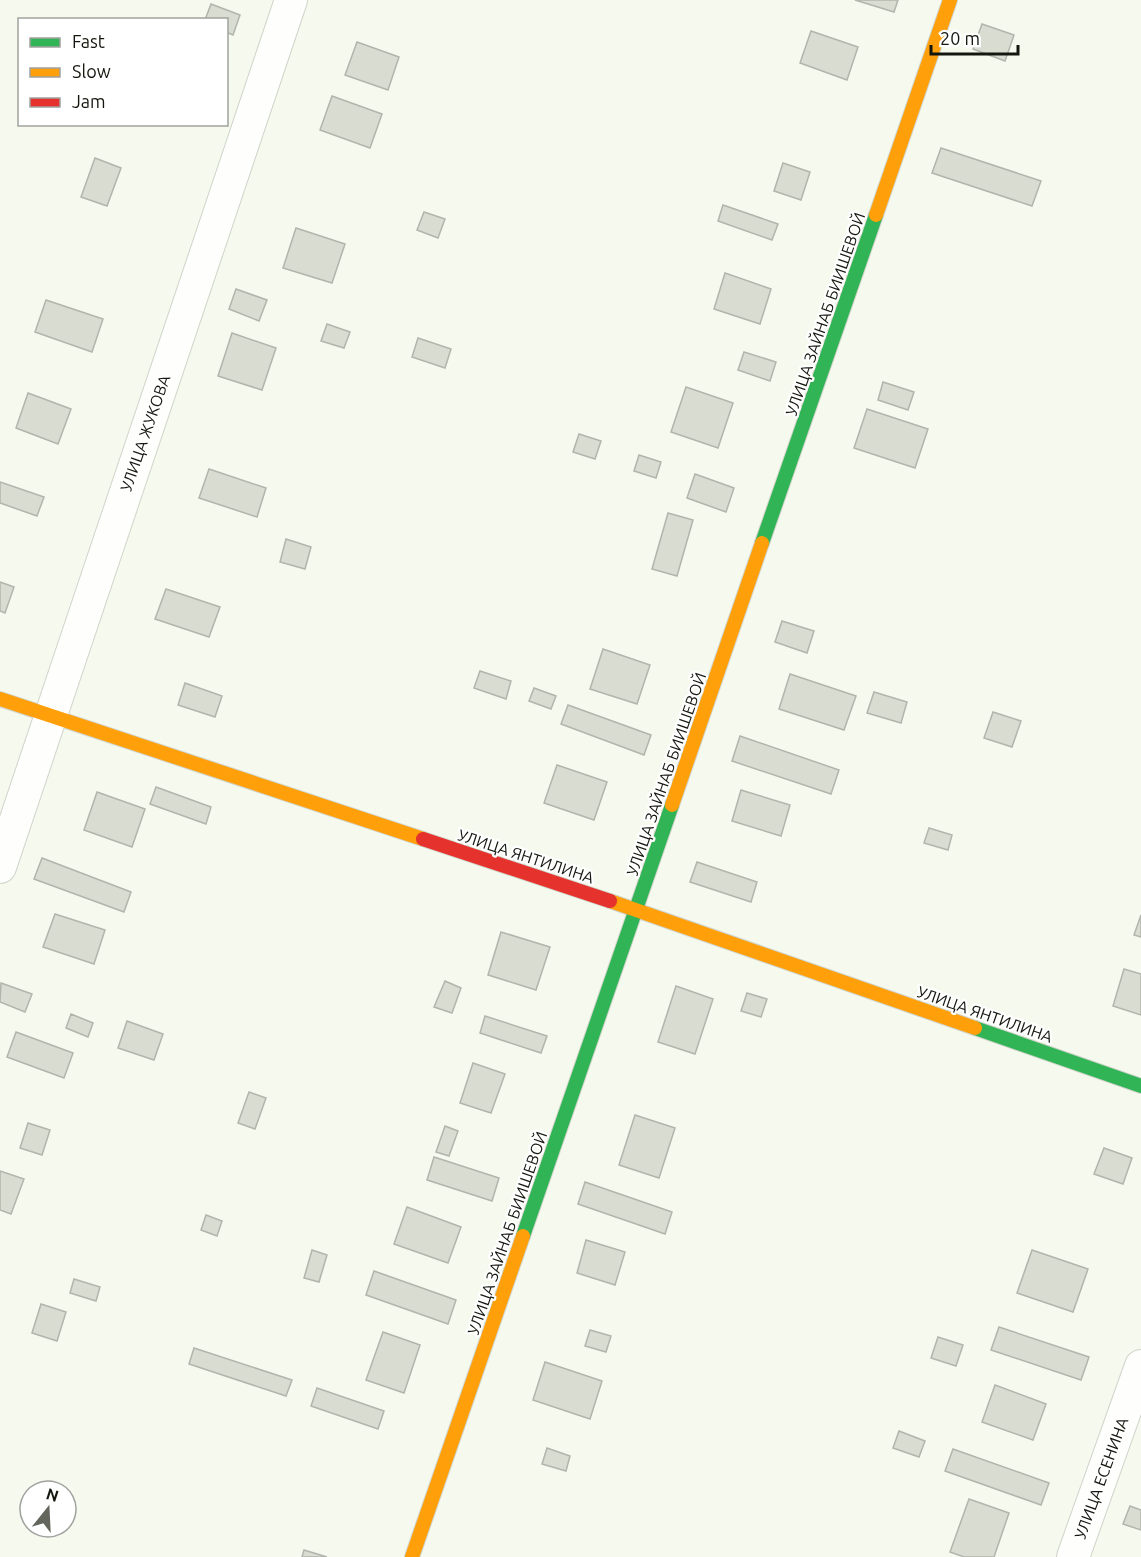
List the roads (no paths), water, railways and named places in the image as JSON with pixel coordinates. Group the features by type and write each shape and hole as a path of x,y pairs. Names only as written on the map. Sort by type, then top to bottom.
{"street":[{"name":"УЛИЦА ЖУКОВА","path":"0,867 291,0"},
{"name":"УЛИЦА ЗАЙНАБ БИИШЕВОЙ","path":"412,1557 950,0"},
{"name":"УЛИЦА ЯНТИЛИНА","path":"0,699 637,910 1141,1086"},
{"name":"УЛИЦА ЕСЕНИНА","path":"1073,1557 1141,1366"}]}
